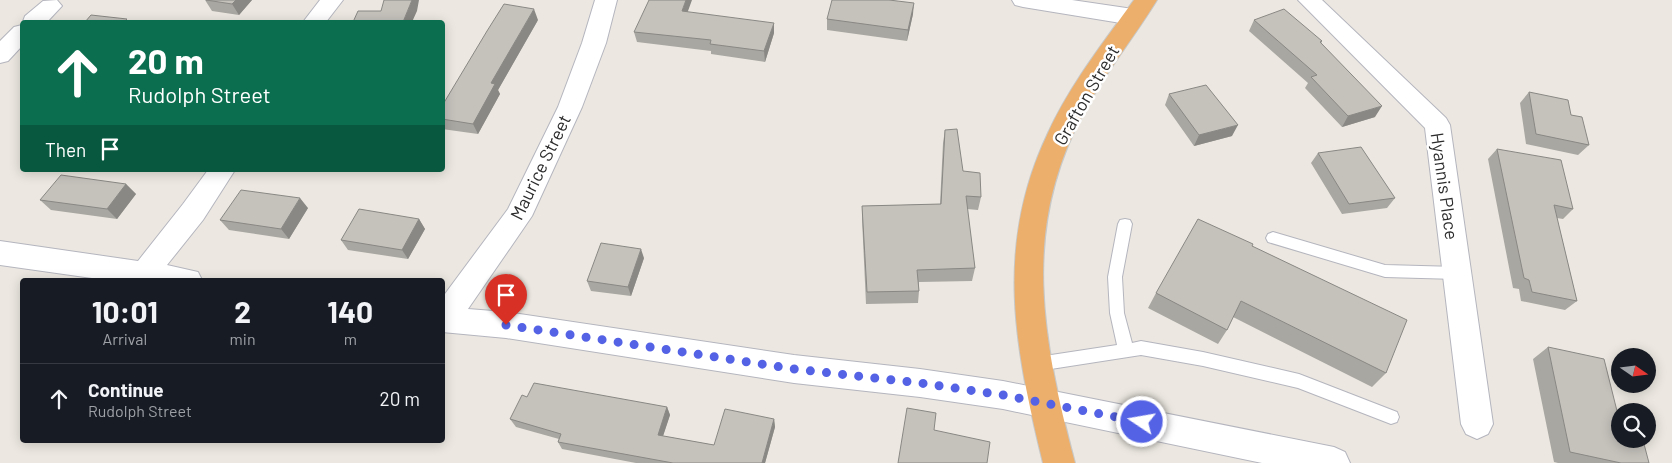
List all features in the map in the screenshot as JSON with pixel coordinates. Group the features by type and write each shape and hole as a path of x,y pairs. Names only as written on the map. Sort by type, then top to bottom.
{"highway":[{"name":"Grafton Street","path":"1059,463 1045,403 1029,305 1028,262 1032,228 1039,196 1060,134 1096,70 1140,8"}],"street":[{"path":"316,20 332,0"},
{"name":"Maurice Street","path":"445,316 518,216 570,107 594,42 606,0"},
{"path":"1023,0 1140,8"},
{"name":"Hyannis Place","path":"1309,0 1437,125 1477,424"},
{"path":"36,20 51,6"},
{"path":"0,55 20,35"},
{"path":"144,274 193,212 221,172"},
{"path":"0,253 173,278"},
{"path":"445,319 506,325 768,366 920,383 1045,403 1334,463"}],"lane":[{"path":"1125,224 1115,277 1117,313 1126,350"},
{"path":"1273,238 1385,271 1457,273"},
{"path":"1038,364 1141,348 1203,359 1299,381 1391,417"}],"building":[{"path":"206,0 236,0 232,4"},
{"path":"384,0 412,0 404,20 354,20 358,11 381,11"},
{"path":"649,0 686,0 682,11 774,23 764,51 710,44 711,40 634,32"},
{"path":"832,0 889,0 914,3 908,30 827,19"},
{"path":"504,4 534,9 491,83 495,84 473,124 445,119 445,101"},
{"path":"1284,9 1322,41 1320,42 1382,106 1348,116 1311,77 1317,75 1254,20"},
{"path":"91,15 127,19 126,20 87,20"},
{"path":"1206,85 1238,125 1199,135 1169,94"},
{"path":"1529,92 1568,100 1571,115 1582,117 1589,145 1536,134"},
{"path":"957,129 963,171 980,173 981,197 966,196 975,268 917,270 919,291 867,292 862,206 941,204 945,130"},
{"path":"1361,147 1395,198 1349,204 1318,153"},
{"path":"1497,149 1561,160 1573,209 1554,205 1577,301 1532,292 1529,280 1524,278"},
{"path":"61,175 126,184 107,209 40,200"},
{"path":"241,190 300,198 281,229 220,220"},
{"path":"359,209 419,219 402,250 341,240"},
{"path":"1198,219 1407,320 1386,373 1241,301 1227,330 1156,293"},
{"path":"601,243 641,249 628,287 587,281"},
{"path":"1548,347 1604,359 1615,403 1611,403 1611,448 1645,448 1649,463 1621,463 1570,452"},
{"path":"534,383 667,407 658,435 714,445 725,409 774,419 762,463 673,463 558,442 561,434 510,419 522,395 527,397"},
{"path":"907,408 936,413 934,430 990,442 987,463 898,463"}],"route":[{"path":"506,325 794,369 920,383 1003,395 1142,422"}]}
